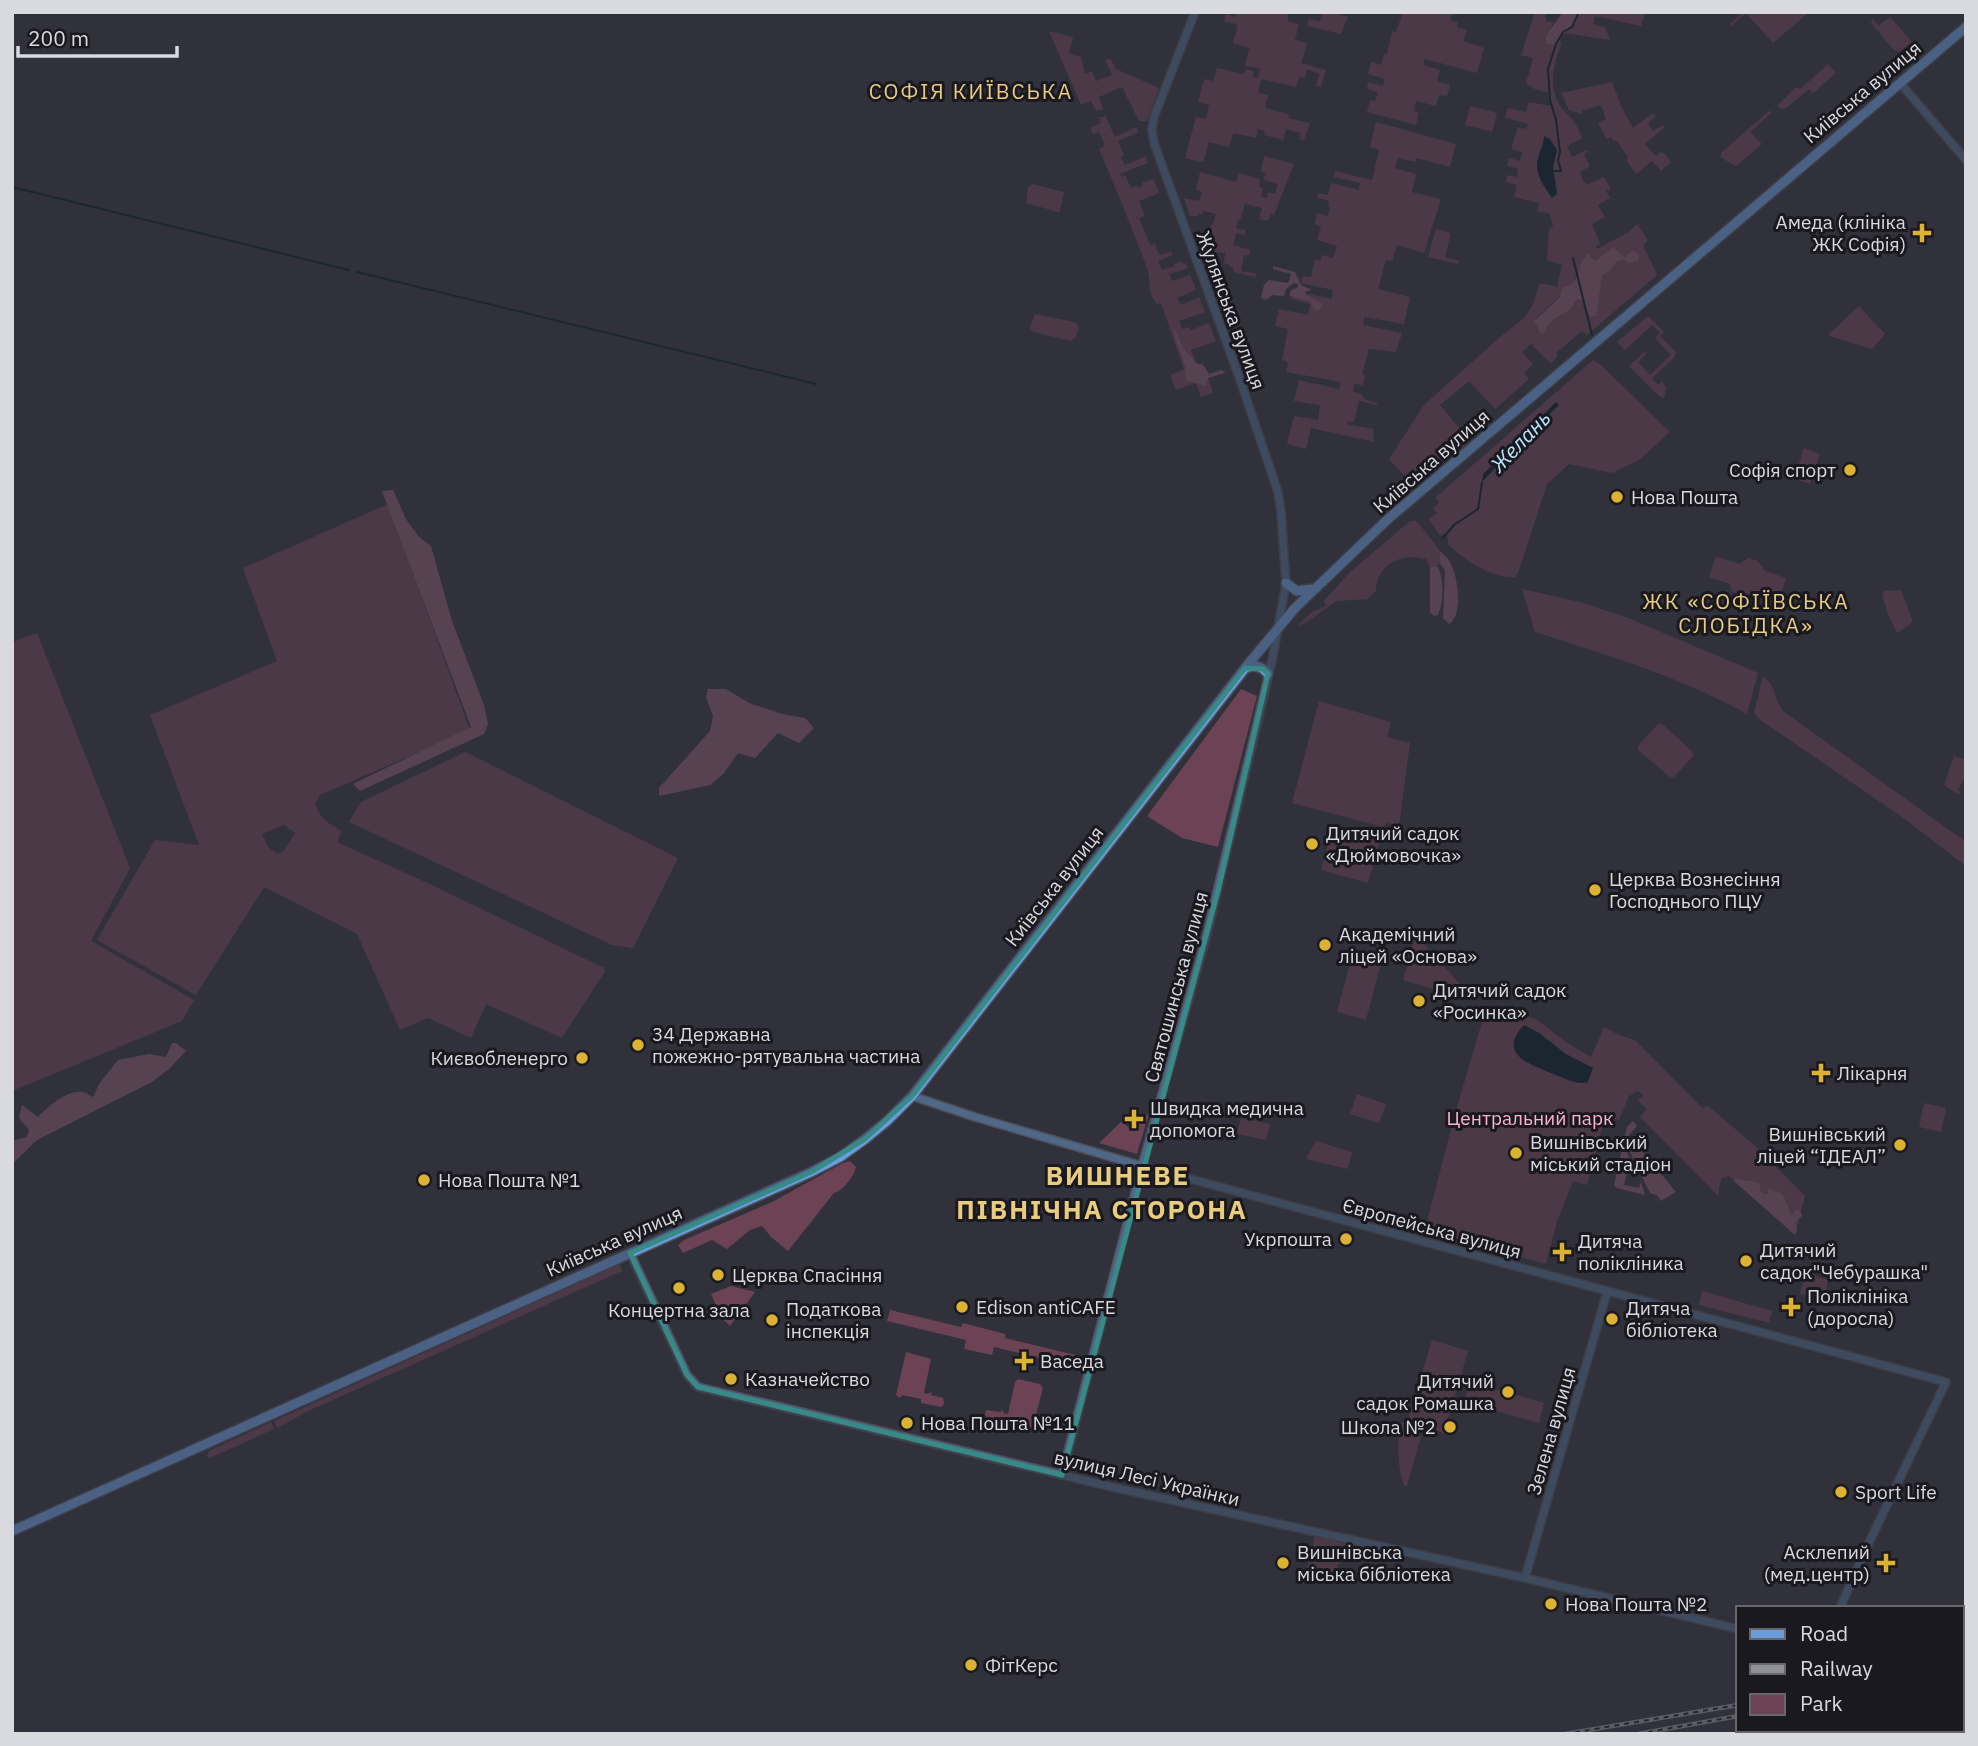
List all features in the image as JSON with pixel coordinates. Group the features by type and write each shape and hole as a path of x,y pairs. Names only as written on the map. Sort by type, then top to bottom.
{"main road":[{"name":"Київська вулиця","path":"12,1531 775,1189 840,1157 888,1121 912,1096 1245,668 1313,589 1388,519 1966,27"},
{"path":"1286,583 1297,591 1313,589"},
{"path":"1245,668 1256,666 1269,674"}],"street":[{"name":"Жулянська вулиця","path":"1195,12 1154,117 1152,130 1154,143 1278,492 1282,511 1286,583 1279,626"},
{"path":"1900,83 1966,160"},
{"name":"Святошинська вулиця","path":"1062,1475 1142,1166 1207,934 1279,626"},
{"name":"Європейська вулиця","path":"912,1096 1142,1166 1946,1382 1841,1606"},
{"name":"вулиця Лесі Українки","path":"629,1253 687,1376 698,1387 1062,1475 1525,1578 1736,1629"},
{"name":"Зелена вулиця","path":"1525,1578 1607,1292"}],"highlighted area":[{"path":"1245,668 1263,669 1268,674 1219,887 1062,1475 698,1387 687,1375 630,1253 811,1172 865,1139 912,1096"}],"green space":[{"path":"1236,12 1289,12 1288,21 1299,24 1295,40 1307,43 1301,63 1326,70 1321,87 1316,86 1319,74 1307,69 1305,78 1299,77 1296,87 1261,79 1258,93 1268,95 1265,108 1289,114 1288,118 1310,123 1304,140 1299,139 1300,133 1286,129 1283,140 1264,135 1265,131 1258,129 1256,138 1233,133 1229,147 1209,142 1204,160 1200,162 1185,158 1196,117 1206,119 1209,105 1198,102 1204,79 1213,81 1217,68 1243,74 1246,69 1254,71 1253,77 1258,78 1260,69 1245,66 1249,48 1233,43 1238,25 1224,21 1226,14 1235,17"},
{"path":"1322,12 1348,17 1341,34 1307,26 1309,19 1320,21"},
{"path":"1403,12 1452,12 1450,20 1458,23 1457,27 1467,30 1463,41 1484,48 1477,73 1425,59 1423,65 1440,70 1437,81 1450,85 1447,96 1439,95 1436,106 1416,101 1414,111 1419,113 1416,125 1367,112 1370,100 1375,101 1378,92 1367,89 1368,82 1383,86 1385,79 1368,74 1371,62 1381,65 1384,54 1387,54 1392,31 1396,32"},
{"path":"1535,12 1547,12 1547,22 1554,22 1546,35 1552,45 1564,34 1560,40 1554,69 1555,94 1582,137 1567,146 1572,157 1587,150 1584,154 1590,166 1580,172 1587,185 1604,177 1611,189 1606,191 1610,198 1598,205 1605,217 1592,224 1600,244 1596,246 1597,249 1630,231 1637,224 1648,240 1643,245 1657,275 1587,335 1582,331 1556,353 1558,356 1551,364 1531,344 1522,352 1533,364 1524,373 1529,379 1495,409 1469,381 1440,405 1470,441 1456,454 1435,466 1396,505 1388,506 1412,484 1389,459 1424,405 1524,318 1532,306 1540,283 1557,287 1562,265 1547,260 1549,229 1553,227 1550,214 1537,211 1539,203 1514,197 1517,185 1506,182 1507,175 1517,177 1518,169 1507,166 1509,158 1520,161 1522,152 1511,149 1518,127 1526,129 1528,124 1505,117 1508,108 1526,112 1529,102 1551,106 1548,93 1526,83 1533,58 1521,55","holes":["1544,142 1557,150 1553,168 1557,193 1537,165","1589,253 1591,258 1596,260 1607,253 1627,258 1630,263 1624,260 1616,262 1610,271 1602,276 1597,315 1590,318 1582,299 1578,299 1572,307 1547,325 1545,332 1538,329 1534,320 1572,285"]},
{"path":"1581,12 1645,12 1641,26 1595,16 1593,24 1605,27 1610,40 1564,33"},
{"path":"1738,12 1809,12 1773,43 1746,13 1731,26 1740,15"},
{"path":"1890,17 1912,42 1899,52 1893,49 1871,23 1873,18 1878,26"},
{"path":"1049,31 1073,37 1069,54 1081,57 1085,74 1092,71 1096,81 1112,75 1105,60 1110,58 1116,69 1159,88 1147,121 1139,121 1122,87 1099,97 1103,109 1096,111 1091,101 1081,105"},
{"path":"1828,64 1836,73 1813,93 1809,89 1786,108 1777,106 1796,87 1800,89"},
{"path":"1612,82 1633,128 1653,113 1656,116 1648,123 1653,131 1663,125 1665,127 1645,144 1656,156 1661,152 1671,162 1661,171 1652,161 1636,174 1616,140 1614,142 1611,137 1607,139 1598,123 1606,119 1601,105 1582,111 1582,114 1569,110 1561,93"},
{"path":"1470,106 1497,113 1492,132 1465,125"},
{"path":"1769,111 1772,112 1750,132 1762,144 1736,166 1720,157 1722,152"},
{"path":"1105,115 1115,137 1136,127 1139,132 1118,141 1124,155 1121,157 1125,165 1146,156 1148,163 1120,174 1122,177 1125,175 1131,188 1137,185 1139,188 1143,186 1142,183 1154,179 1159,193 1139,201 1145,216 1139,218 1150,245 1155,244 1159,255 1171,252 1173,255 1158,261 1162,270 1182,261 1183,264 1186,263 1188,268 1169,274 1172,281 1190,275 1196,290 1177,298 1181,305 1199,297 1205,312 1179,321 1182,329 1189,327 1191,330 1209,323 1216,341 1191,350 1197,365 1203,363 1213,393 1201,397 1196,383 1176,390 1170,375 1184,369 1161,303 1157,304 1152,295 1147,268 1099,149 1105,146 1099,132 1093,134 1090,128 1101,123 1099,117"},
{"path":"1376,122 1456,144 1450,167 1417,158 1415,162 1398,158 1395,168 1416,174 1412,192 1441,199 1424,253 1397,245 1392,261 1386,260 1378,289 1410,297 1404,324 1364,317 1363,325 1402,333 1396,352 1369,349 1362,374 1365,376 1363,385 1354,384 1353,392 1360,393 1366,400 1377,405 1359,401 1354,422 1348,421 1347,424 1373,429 1374,442 1311,428 1306,449 1287,444 1294,416 1318,420 1320,405 1294,401 1299,380 1339,389 1341,382 1286,372 1288,362 1282,360 1288,329 1275,326 1279,309 1308,315 1310,304 1292,299 1293,291 1332,299 1333,290 1301,283 1303,276 1311,277 1315,259 1320,261 1322,255 1333,258 1337,246 1317,240 1321,226 1315,224 1317,213 1328,216 1330,207 1329,201 1317,198 1318,193 1328,195 1331,183 1359,190 1360,183 1334,177 1335,171 1372,180 1379,150 1370,147"},
{"path":"1264,156 1294,164 1274,215 1271,214 1268,221 1259,219 1262,208 1245,204 1238,220 1236,228 1246,230 1245,235 1236,233 1233,245 1250,250 1249,256 1244,255 1241,271 1257,274 1256,277 1233,272 1234,268 1224,264 1225,251 1201,251 1200,247 1209,248 1211,235 1208,234 1216,214 1204,211 1198,216 1190,216 1184,198 1199,201 1202,192 1196,190 1200,172 1236,182 1239,173 1260,179 1259,187 1263,188 1261,196 1267,198 1268,192 1275,194 1278,184 1264,180 1265,173 1261,171"},
{"path":"1032,184 1064,192 1060,211 1026,203 1028,187"},
{"path":"1436,229 1451,233 1445,257 1459,261 1458,264 1428,257"},
{"path":"1859,306 1885,334 1872,349 1829,336"},
{"path":"1035,314 1075,322 1079,327 1076,337 1071,341 1033,332 1030,328"},
{"path":"1648,316 1664,332 1660,336 1676,352 1674,358 1652,378 1658,385 1662,382 1666,387 1664,398 1629,366 1644,352 1646,354 1638,362 1650,375 1671,355 1655,338 1660,332 1652,325 1625,350 1617,342"},
{"path":"1593,360 1670,432 1639,460 1612,473 1569,464 1547,484 1515,577 1488,572 1448,544 1444,533 1440,536 1429,519 1437,513 1433,509 1439,502 1435,498"},
{"path":"1804,448 1820,454 1810,484 1794,479"},
{"path":"388,504 470,730 320,795 315,804 325,820 342,831 337,842 604,968 605,971 562,1038 486,1004 471,1038 428,1018 400,1030 357,934 264,887 196,995 97,940 155,840 199,845 150,715 277,661 243,568","holes":["284,825 295,833 284,851 278,854 268,847 262,834"]},
{"path":"1410,521 1416,521 1420,525 1440,551 1440,563 1430,568 1426,559 1408,558 1392,562 1381,573 1376,591 1367,599 1337,601 1297,626 1312,612 1326,606 1324,601 1349,573"},
{"path":"1716,556 1739,564 1748,558 1758,561 1765,571 1786,578 1779,600 1755,592 1747,596 1731,591 1730,584 1709,577"},
{"path":"1522,589 1580,602 1628,618 1758,673 1747,714 1670,678 1535,632"},
{"path":"1901,590 1913,622 1897,633 1882,594 1885,591"},
{"path":"37,633 130,868 91,941 194,1000 182,1021 12,1091 12,642"},
{"path":"1763,676 1771,685 1783,711 1966,842 1966,866 1902,817 1759,719 1754,713"},
{"path":"1241,689 1257,696 1218,847 1182,838 1147,816"},
{"path":"1319,701 1391,722 1387,737 1410,743 1399,826 1387,823 1383,827 1292,803"},
{"path":"1658,724 1662,724 1693,752 1693,756 1674,777 1670,777 1638,750 1638,746"},
{"path":"465,752 678,858 633,948 612,945 349,822 361,802"},
{"path":"1954,756 1966,760 1966,775 1958,790 1959,795 1944,785"},
{"path":"1333,828 1380,840 1368,883 1321,870"},
{"path":"1414,940 1424,944 1459,983 1455,995 1403,980"},
{"path":"1352,956 1381,963 1366,1020 1337,1012"},
{"name":"Центральний парк","path":"1486,1008 1491,1008 1493,1017 1499,1020 1524,1017 1535,1019 1591,1057 1604,1027 1635,1040 1702,1108 1708,1106 1753,1144 1805,1196 1795,1235 1729,1176 1721,1179 1718,1196 1640,1117 1647,1109 1638,1101 1643,1095 1638,1091 1629,1096 1619,1120 1605,1117 1587,1185 1573,1181 1557,1221 1546,1264 1425,1230"},
{"path":"1357,1094 1386,1104 1379,1123 1350,1114"},
{"path":"1924,1103 1946,1108 1941,1132 1919,1127"},
{"path":"1149,1113 1137,1154 1099,1143 1122,1121 1131,1130"},
{"path":"1241,1118 1270,1124 1266,1140 1237,1134"},
{"path":"1316,1141 1352,1152 1348,1169 1306,1159"},
{"path":"850,1161 856,1167 851,1178 834,1193 788,1251 762,1226 750,1230 727,1249 712,1240 683,1253 678,1245 772,1202"},
{"path":"620,1264 622,1271 308,1411 277,1428 274,1421"},
{"path":"1805,1273 1828,1280 1825,1300 1800,1294"},
{"path":"731,1286 755,1292 730,1326 721,1317 711,1294"},
{"path":"1702,1291 1772,1311 1769,1323 1699,1305"},
{"path":"890,1310 961,1327 963,1323 1005,1334 1005,1338 1084,1357 1082,1368 994,1347 992,1355 964,1349 966,1340 887,1321"},
{"path":"1432,1340 1468,1351 1444,1433 1407,1423"},
{"path":"906,1352 931,1359 924,1393 932,1392 931,1395 943,1398 944,1404 941,1407 921,1403 921,1399 902,1395 900,1398 896,1395"},
{"path":"1018,1379 1040,1384 1043,1388 1030,1429 1027,1429 1027,1425 1008,1420 1007,1424 989,1420 985,1415 986,1410 1001,1412 1001,1409 1008,1414"},
{"path":"1470,1382 1544,1403 1539,1423 1464,1402"},
{"path":"271,1422 274,1429 210,1458 207,1456 209,1451"},
{"path":"1401,1422 1405,1423 1403,1431 1421,1436 1407,1486 1404,1486 1399,1462"},
{"path":"1315,1536 1346,1544 1333,1580 1306,1572"}],"shaded area":[{"path":"1563,12 1581,12 1572,26 1553,45 1546,44 1546,35"},
{"path":"1613,248 1626,258 1627,254 1633,251 1639,254 1638,261 1616,262 1610,271 1602,276 1597,315 1590,318 1582,300 1578,299 1541,334 1534,321 1560,297 1562,288 1574,282 1584,258 1589,253 1591,258 1596,260"},
{"path":"1273,266 1295,272 1301,285 1312,290 1305,292 1307,296 1322,303 1321,308 1314,310 1310,301 1290,296 1290,291 1298,287 1298,284 1294,283 1286,289 1284,296 1272,295 1266,300 1261,298 1264,285 1269,280 1288,283 1291,274 1273,269"},
{"path":"1174,329 1184,349 1196,363 1204,366 1209,374 1222,370 1225,373 1208,378 1206,386 1188,381 1185,378 1185,366"},
{"path":"393,490 406,519 418,536 431,546 452,621 484,705 488,724 484,734 360,791 353,784 471,727 382,491"},
{"path":"1440,551 1452,565 1457,583 1457,612 1449,624 1443,618 1445,571 1440,563"},
{"path":"1435,566 1440,572 1442,591 1440,610 1438,615 1434,616 1430,612 1430,568"},
{"path":"708,689 726,689 749,703 805,718 814,728 799,743 778,733 755,758 738,753 724,773 710,785 659,796 659,788 710,731 713,716 706,697"},
{"path":"172,1043 186,1051 152,1082 37,1140 12,1164 12,1141 27,1137 29,1130 19,1118 22,1105 38,1117 58,1100 70,1094 83,1092 93,1097 99,1084 118,1060 149,1054 166,1057"},
{"path":"1633,1121 1637,1126 1629,1135 1676,1192 1661,1201 1657,1195 1650,1193 1624,1140 1627,1127"},
{"path":"1623,1145 1633,1164 1629,1164 1624,1185 1639,1188 1641,1182 1645,1195 1614,1185"},
{"path":"1734,1181 1757,1182 1763,1194 1768,1194 1768,1189 1779,1192 1791,1216 1796,1210 1800,1210 1802,1216 1795,1222 1795,1235"}],"water":[{"path":"1544,136 1550,139 1557,150 1553,168 1557,194 1552,198 1537,170"},
{"path":"1556,402 1559,405 1482,482 1483,474"},
{"path":"1524,1025 1566,1054 1593,1068 1588,1082 1570,1080 1534,1066 1519,1056 1514,1043"}],"waterway":[{"name":"Желань","path":"1552,171 1561,171 1548,69 1556,44 1563,32 1572,27 1579,12"},
{"path":"12,187 349,270"},
{"name":"Желань","path":"1573,258 1592,335"},
{"path":"357,272 816,384"},
{"name":"Желань","path":"1443,538 1454,525 1478,509 1482,483"}],"railway":[{"path":"1565,1734 1736,1705"},
{"path":"1638,1734 1736,1716"}],"place":[{"name":"Амеда (клініка ЖК Софія)","path":"1922,233"},
{"name":"Софія спорт","path":"1850,470"},
{"name":"Нова Пошта","path":"1617,497"},
{"name":"Дитячий садок «Дюймовочка»","path":"1312,844"},
{"name":"Церква Вознесіння Господнього ПЦУ","path":"1595,890"},
{"name":"Академічний ліцей «Основа»","path":"1325,945"},
{"name":"Дитячий садок «Росинка»","path":"1419,1001"},
{"name":"34 Державна пожежно-рятувальна частина","path":"638,1045"},
{"name":"Києвобленерго","path":"582,1058"},
{"name":"Лікарня","path":"1821,1073"},
{"name":"Швидка медична допомога","path":"1134,1119"},
{"name":"Вишнівський ліцей “ІДЕАЛ”","path":"1900,1145"},
{"name":"Вишнівський міський стадіон","path":"1516,1153"},
{"name":"Нова Пошта №1","path":"424,1180"},
{"name":"Укрпошта","path":"1346,1239"},
{"name":"Дитяча полікліника","path":"1562,1252"},
{"name":"Дитячий садок\"Чебурашка\"","path":"1746,1261"},
{"name":"Церква Спасіння","path":"718,1275"},
{"name":"Концертна зала","path":"679,1288"},
{"name":"Edison antiCAFE","path":"962,1307"},
{"name":"Поліклініка (доросла)","path":"1791,1307"},
{"name":"Дитяча бібліотека","path":"1612,1319"},
{"name":"Податкова інспекція","path":"772,1320"},
{"name":"Васеда","path":"1024,1361"},
{"name":"Казначейство","path":"731,1379"},
{"name":"Дитячий садок Ромашка","path":"1508,1392"},
{"name":"Нова Пошта №11","path":"907,1423"},
{"name":"Школа №2","path":"1450,1427"},
{"name":"Sport Life","path":"1841,1492"},
{"name":"Вишнівська міська бібліотека","path":"1283,1563"},
{"name":"Асклепий (мед.центр)","path":"1886,1563"},
{"name":"Нова Пошта №2","path":"1551,1604"},
{"name":"ФітКерс","path":"971,1665"}],"district":[{"name":"СОФІЯ КИЇВСЬКА","path":"971,91"},
{"name":"ЖК «СОФІЇВСЬКА СЛОБІДКА»","path":"1746,613"},
{"name":"ВИШНЕВЕ","path":"1118,1175"},
{"name":"ПІВНІЧНА СТОРОНА","path":"1102,1209"}]}
